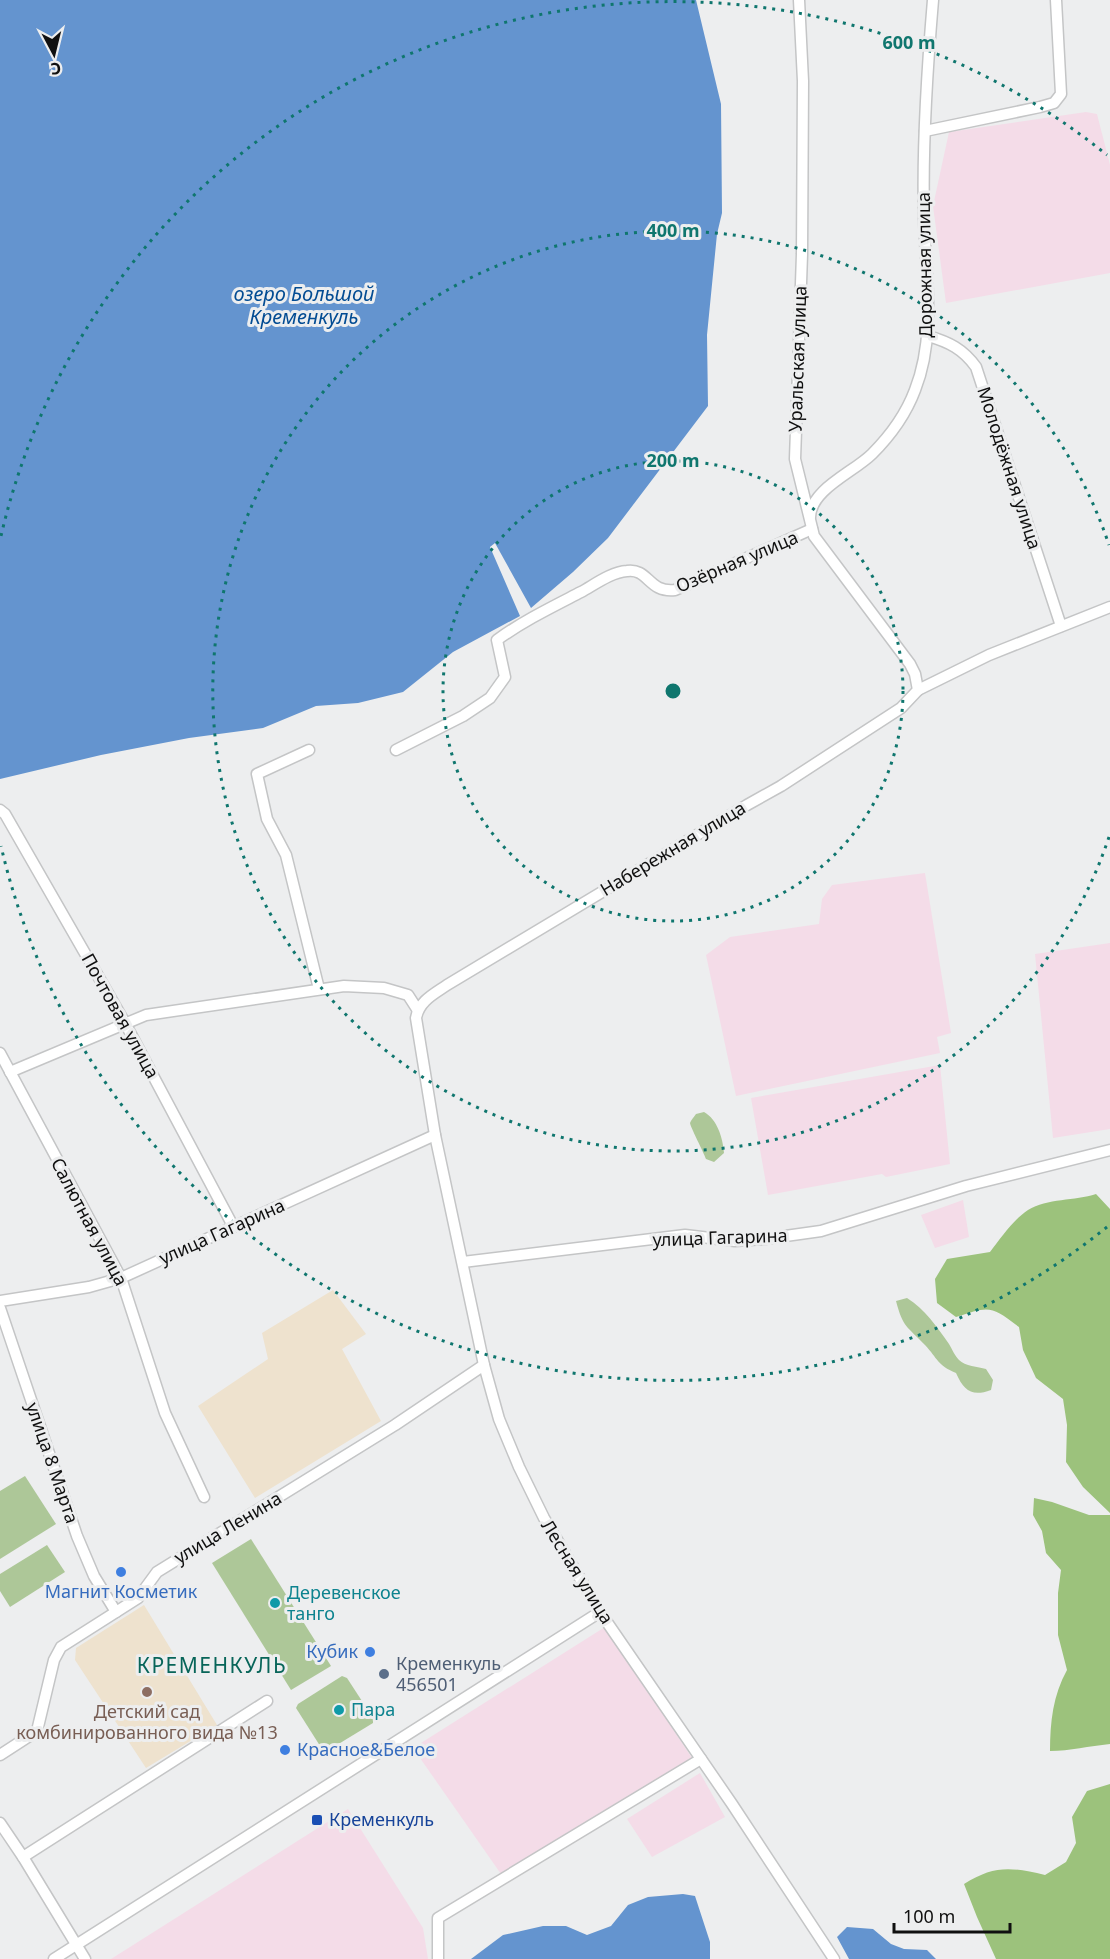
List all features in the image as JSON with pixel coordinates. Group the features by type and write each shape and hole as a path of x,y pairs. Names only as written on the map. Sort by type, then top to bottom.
{"street":[{"name":"Уральская улица","path":"799,0 803,81 802,243 795,459 811,526 821,547 910,664 917,686"},
{"name":"Дорожная улица","path":"811,526 810,511 814,502 826,488 870,455 889,436 915,391 923,363 928,336 929,308 924,213 925,131 933,0"},
{"path":"925,131 1054,103 1061,94 1056,0"},
{"name":"Молодёжная улица","path":"928,336 957,347 969,357 976,368 1061,626"},
{"name":"Озёрная улица","path":"396,750 463,716 490,698 506,677 497,640 513,628 590,587 628,570 643,575 658,589 675,590 811,526"},
{"name":"Набережная улица","path":"417,1009 425,1000 447,985 781,786 901,708 917,686 1110,607"},
{"path":"309,750 257,774 267,819 286,855 320,989"},
{"name":"Почтовая улица","path":"0,810 125,1023 233,1227"},
{"path":"10,1072 146,1015 344,986 384,988 408,995 417,1009 417,1031 435,1135"},
{"name":"Салютная улица","path":"0,1053 121,1278 165,1413 204,1497"},
{"name":"улица Гагарина","path":"0,1301 89,1287 121,1278 435,1135"},
{"name":"Лесная улица","path":"435,1135 484,1365 499,1419 519,1467 544,1518 600,1612 834,1959"},
{"name":"улица Гагарина","path":"463,1262 685,1235 735,1241 821,1231 966,1186 1110,1150"},
{"name":"улица 8 Марта","path":"0,1308 77,1536 94,1576 116,1612"},
{"name":"улица Ленина","path":"0,1755 37,1731 54,1660 61,1647 138,1598 157,1572 395,1425 484,1365"},
{"path":"54,1959 600,1612"},
{"path":"23,1857 267,1701"},
{"path":"438,1959 438,1917 701,1759"},
{"path":"0,1823 85,1959"}],"shaded area":[{"path":"1086,112 1097,114 1110,165 1110,273 946,303 933,206 949,132"},
{"path":"925,873 951,1033 937,1037 940,1053 736,1096 706,955 730,937 819,924 822,899 832,885"},
{"path":"1110,943 1110,1129 1053,1138 1035,954"},
{"path":"940,1065 950,1164 886,1177 882,1174 768,1195 751,1098"},
{"path":"963,1200 969,1237 935,1248 921,1215"},
{"path":"333,1290 366,1334 342,1349 381,1421 255,1498 198,1406 268,1359 262,1333"},
{"name":"Детский сад комбинированного вида №13","path":"144,1605 217,1725 146,1768 75,1660 76,1648"},
{"path":"605,1627 692,1758 501,1874 413,1748"},
{"path":"700,1773 725,1817 652,1857 627,1819"},
{"path":"348,1809 423,1928 428,1959 111,1959"}],"green space":[{"path":"704,1112 716,1124 722,1141 724,1153 714,1162 706,1159 690,1123 696,1114"},
{"path":"1096,1194 1110,1209 1110,1513 1083,1487 1066,1462 1067,1425 1063,1399 1036,1378 1023,1350 1019,1327 995,1311 989,1310 956,1317 937,1303 935,1279 947,1259 990,1252 1012,1224 1028,1210 1044,1203"},
{"path":"907,1298 930,1319 959,1360 968,1365 986,1369 993,1380 991,1390 979,1393 969,1391 956,1373 938,1361 904,1322 896,1301"},
{"path":"25,1476 56,1524 0,1559 0,1491"},
{"path":"1034,1498 1089,1515 1110,1515 1110,1744 1050,1751 1053,1709 1058,1689 1067,1670 1058,1635 1058,1593 1061,1570 1046,1553 1042,1531 1033,1515"},
{"path":"251,1539 331,1666 291,1690 212,1563"},
{"path":"47,1545 65,1572 10,1607 0,1591 0,1574"},
{"path":"342,1676 347,1678 373,1718 373,1723 327,1751 322,1749 296,1708 298,1704"},
{"path":"1110,1784 1110,1959 996,1959 964,1884 985,1873 1003,1869 1045,1875 1066,1862 1076,1843 1072,1817 1087,1791"}],"water":[{"name":"озеро Большой Кременкуль","path":"0,0 696,0 721,104 722,213 717,234 707,335 708,406 608,538 531,608 495,543 490,547 520,616 453,652 403,692 358,703 316,706 263,728 189,738 101,755 0,779"},
{"path":"683,1894 695,1896 710,1942 710,1959 471,1959 503,1935 543,1926 566,1926 587,1935 611,1926 628,1905 648,1897"},
{"path":"847,1927 873,1929 891,1944 904,1949 927,1950 936,1959 849,1959 837,1937"}],"place":[{"name":"Магнит Косметик","path":"121,1572"},
{"name":"Деревенское танго","path":"275,1603"},
{"name":"Кубик","path":"370,1652"},
{"name":"Кременкуль 456501","path":"384,1674"},
{"name":"Детский сад комбинированного вида №13","path":"147,1692"},
{"name":"Пара","path":"339,1710"},
{"name":"Красное&Белое","path":"285,1750"},
{"name":"Кременкуль","path":"317,1820"}],"district":[{"name":"КРЕМЕНКУЛЬ","path":"212,1666"}]}
